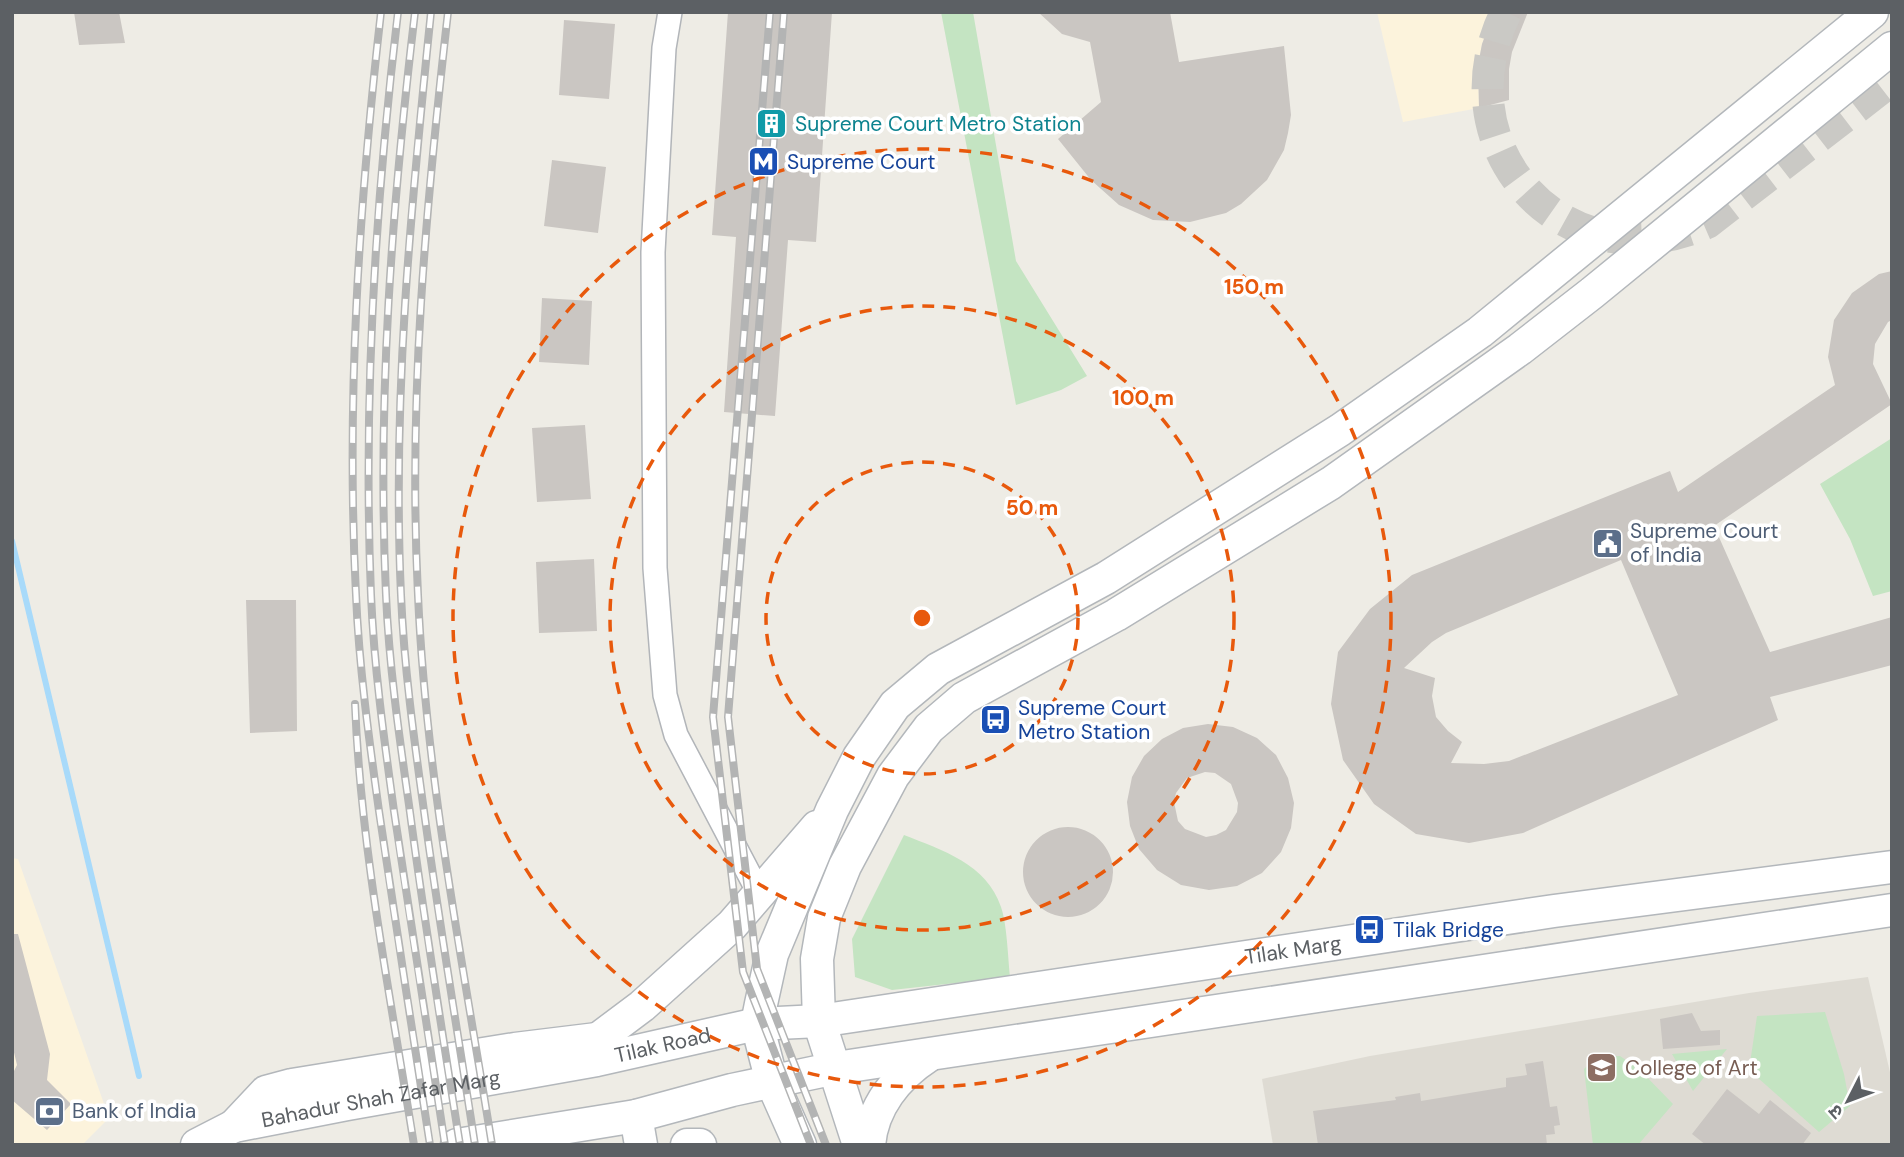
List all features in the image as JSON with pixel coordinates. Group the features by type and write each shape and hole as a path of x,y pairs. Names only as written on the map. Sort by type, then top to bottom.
{"main road":[{"path":"800,1145 772,1082 759,1014 772,954 832,810 859,757 895,705 938,669 1106,579 1340,430 1480,332 1872,12"},
{"path":"859,1145 820,1021 817,959 824,918 845,866 890,779 929,727 964,698 1116,615 1331,483 1520,349 1892,48"},
{"path":"859,757 890,779"},
{"path":"598,1039 642,1006 732,925 832,810"},
{"name":"Tilak Marg","path":"759,1014 820,1021 1554,911 1892,867"},
{"path":"1680,894 1688,940"},
{"path":"457,1145 638,1130 772,1082 836,1068 1892,910"},
{"path":"234,1126 266,1092 292,1085 515,1049 598,1039 710,1013 759,1014"},
{"name":"Tilak Road","path":"569,1065 759,1014"},
{"path":"869,1145 873,1125 890,1091 907,1071 928,1056"},
{"name":"Bahadur Shah Zafar Marg","path":"197,1145 234,1126 569,1065"},
{"path":"687,1145 699,1145"}],"street":[{"path":"670,12 664,48 653,252 654,568 665,695 676,735 759,893"}],"shaded area":[{"path":"1377,12 1494,12 1482,44 1478,65 1479,108 1403,122"},
{"path":"12,858 18,859 109,1118 82,1145 12,1145"},
{"name":"College of Art","path":"1868,977 1892,1081 1892,1145 1273,1145 1262,1079 1370,1056 1749,993"}],"green space":[{"path":"941,12 973,12 1016,261 1087,376 1061,390 1016,405"},
{"path":"1892,438 1892,591 1873,596 1850,539 1820,484"},
{"path":"904,835 962,860 985,880 994,892 1003,914 1010,977 892,990 855,977 852,939"},
{"path":"1825,1012 1844,1074 1850,1106 1819,1132 1749,1070 1757,1016"},
{"path":"1727,1049 1693,1091 1672,1054"},
{"path":"1620,1056 1640,1070 1673,1104 1638,1145 1593,1145 1584,1069 1596,1057"}],"building":[{"path":"74,12 119,12 125,43 79,45"},
{"name":"Supreme Court Metro Station","path":"728,12 832,12 816,242 788,240 775,416 724,412 736,237 712,235"},
{"path":"1038,12 1170,12 1179,62 1284,46 1291,115 1284,150 1267,180 1241,204 1226,213 1190,222 1153,220 1119,205 1091,180 1058,139 1101,102 1090,42 1062,34"},
{"path":"1494,12 1528,12 1512,52 1509,100 1479,108 1478,65 1482,44"},
{"path":"564,20 615,24 609,99 559,95"},
{"path":"552,160 606,167 598,233 544,226"},
{"name":"Supreme Court of India","path":"1892,271 1892,320 1888,322 1875,344 1873,364 1892,404 1714,526 1770,652 1892,617 1892,665 1770,697 1778,720 1523,833 1469,843 1416,834 1374,804 1343,760 1331,704 1338,652 1370,609 1412,575 1670,471 1678,492 1835,385 1828,357 1834,320 1852,293 1879,274","holes":["1621,560 1678,695 1509,761 1484,764 1451,763 1462,742 1436,717 1432,696 1435,678 1404,668 1446,633"]},
{"path":"542,298 592,301 589,365 539,362"},
{"path":"585,425 591,499 537,502 532,428"},
{"path":"594,559 597,631 539,633 536,562"},
{"path":"246,600 296,600 297,731 250,733"},
{"path":"1208,724 1233,727 1257,738 1276,755 1288,778 1294,803 1291,828 1281,852 1262,873 1237,886 1209,890 1181,885 1157,870 1139,849 1130,826 1127,802 1132,777 1144,756 1162,739 1183,728","holes":["1205,772 1215,773 1231,784 1238,803 1237,812 1226,830 1206,837 1185,829 1178,821 1174,802 1176,793 1187,778"]},
{"path":"1068,827 1085,831 1100,840 1109,855 1113,872 1109,889 1100,904 1085,913 1068,917 1051,913 1036,904 1027,889 1023,872 1027,855 1036,840 1051,831"},
{"path":"12,934 18,934 50,1054 47,1080 71,1104 47,1130 12,1100 12,1075 17,1065 12,1044"},
{"path":"1692,1013 1701,1031 1720,1030 1720,1045 1663,1049 1660,1019"},
{"path":"1543,1061 1550,1107 1557,1106 1560,1125 1554,1126 1555,1134 1546,1135 1547,1145 1318,1145 1313,1111 1396,1100 1395,1097 1420,1093 1421,1101 1506,1087 1506,1078 1527,1075 1525,1064"},
{"path":"1727,1089 1759,1114 1770,1100 1811,1133 1802,1145 1706,1145 1692,1134"}],"waterway":[{"path":"12,541 139,1076"}],"tunnel":[{"path":"1506,12 1490,63 1489,111 1503,155 1528,192 1564,220 1607,236 1655,238 1707,223 1892,80"}],"railway":[{"path":"381,12 366,157 356,303 353,522 357,622 391,894 430,1145"},
{"path":"398,12 383,157 373,303 369,449 372,622 406,894 445,1145"},
{"path":"415,12 388,303 384,449 387,621 427,933 460,1145"},
{"path":"431,12 410,230 401,376 399,522 402,622 436,894 475,1145"},
{"path":"448,12 426,230 417,376 415,449 418,595 422,664 437,802 492,1145"},
{"path":"770,12 713,717 743,972 811,1145"},
{"path":"784,12 728,717 757,969 826,1145"},
{"path":"355,704 370,870 414,1145"}],"place":[{"name":"Supreme Court Metro Station","path":"772,124"},
{"name":"Supreme Court","path":"764,162"},
{"name":"Supreme Court of India","path":"1607,543"},
{"name":"Supreme Court‌ Metro Station","path":"995,720"},
{"name":"Tilak Bridge","path":"1370,930"},
{"name":"College of Art","path":"1602,1068"},
{"name":"Bank of India","path":"49,1111"}]}
